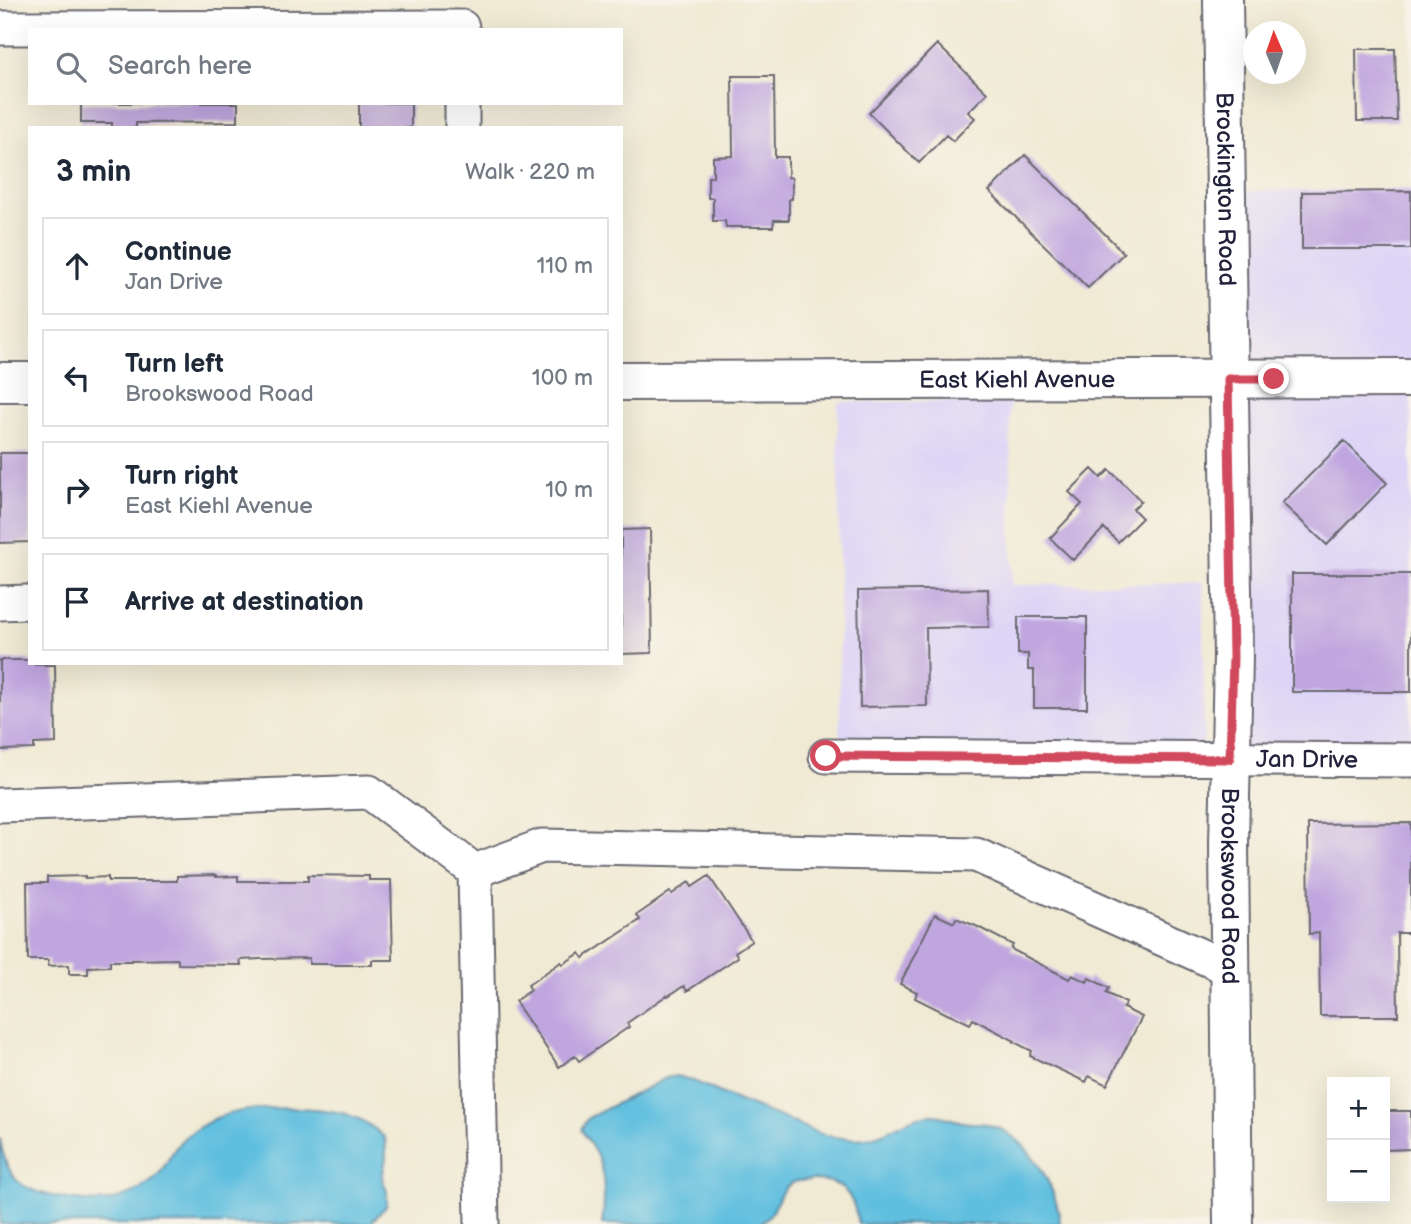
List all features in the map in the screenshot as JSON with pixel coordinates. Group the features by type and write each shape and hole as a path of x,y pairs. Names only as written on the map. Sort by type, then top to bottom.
{"main road":[{"name":"Brockington Road","path":"1223,0 1228,379"},
{"name":"East Kiehl Avenue","path":"623,380 1411,378"},
{"name":"Brookswood Road","path":"1228,379 1233,657 1229,844 1233,1224"},
{"path":"0,382 28,382"}],"street":[{"path":"0,28 462,19"},
{"path":"462,105 462,126"},
{"name":"Jan Drive","path":"826,756 1411,760"},
{"path":"0,805 369,792 475,871"},
{"path":"475,871 542,846 976,855 1230,969"},
{"path":"475,871 481,1224"}],"shaded area":[{"path":"1411,189 1411,769 1230,771 1226,191"},
{"path":"1010,401 1012,585 1203,583 1204,764 840,767 838,402"}],"water":[{"path":"676,1076 695,1081 815,1132 836,1137 871,1137 911,1120 932,1115 990,1125 1016,1139 1038,1164 1053,1194 1060,1224 858,1224 850,1197 845,1191 832,1182 812,1180 798,1181 787,1186 772,1212 760,1224 602,1224 604,1183 601,1166 581,1129 588,1118 666,1078"},
{"path":"299,1108 345,1114 376,1129 385,1138 386,1158 382,1178 387,1191 387,1205 370,1224 0,1224 0,1138 7,1164 22,1184 57,1197 106,1201 142,1188 162,1170 183,1139 214,1119 245,1111"}],"building":[{"path":"937,44 987,93 968,112 975,118 953,141 946,135 919,163 869,113"},
{"path":"1356,49 1395,49 1397,121 1357,121"},
{"path":"732,76 774,76 775,157 788,157 792,199 789,199 789,220 774,220 773,227 726,227 725,221 713,221 713,198 708,198 708,177 713,177 713,157 733,156"},
{"path":"81,105 238,105 238,122 136,123 136,126 81,123"},
{"path":"359,105 411,105 411,126 359,126"},
{"path":"1025,155 1124,253 1088,288 989,191"},
{"path":"1411,191 1411,249 1302,249 1302,192"},
{"path":"1344,441 1387,483 1327,545 1282,503"},
{"path":"0,453 28,453 28,542 0,543"},
{"path":"1092,469 1101,478 1109,470 1119,479 1141,501 1133,509 1142,518 1118,542 1104,528 1073,560 1050,538 1082,504 1069,492"},
{"path":"650,529 652,653 623,654 623,530"},
{"path":"1292,574 1411,574 1411,692 1292,692"},
{"path":"988,589 989,627 926,628 927,706 860,707 858,591"},
{"path":"1018,617 1087,617 1087,708 1034,708 1034,670 1028,670 1028,654 1018,654"},
{"path":"0,660 28,660 28,665 55,665 56,743 34,744 34,749 0,750"},
{"path":"1411,823 1411,933 1397,933 1398,1016 1320,1016 1319,933 1309,934 1308,824"},
{"path":"308,875 369,876 369,880 391,880 393,960 372,960 372,965 331,965 309,964 309,958 261,959 240,960 241,965 178,964 178,959 131,960 110,961 110,966 88,967 88,974 69,974 69,965 48,966 48,960 28,960 27,883 47,883 47,877 85,876 108,877 108,881 177,881 177,876 238,876 238,881 308,881"},
{"path":"709,876 752,941 735,952 738,957 687,991 684,986 667,995 627,1023 629,1027 579,1061 575,1056 559,1067 515,1001 531,990 528,985 561,962 563,964 580,953 583,958 640,920 637,915 670,892 672,894 689,882 692,887"},
{"path":"935,914 954,923 956,918 976,926 1013,945 1011,949 1069,979 1072,975 1087,982 1089,978 1109,988 1106,993 1126,1003 1123,1008 1142,1017 1107,1085 1089,1076 1086,1082 1030,1056 1032,1051 1015,1041 973,1019 970,1024 949,1015 915,998 917,992 900,984"},
{"path":"1390,1111 1411,1111 1411,1149 1390,1150"}],"route":[{"path":"826,756 1230,759 1233,657 1228,379 1274,379"}]}
